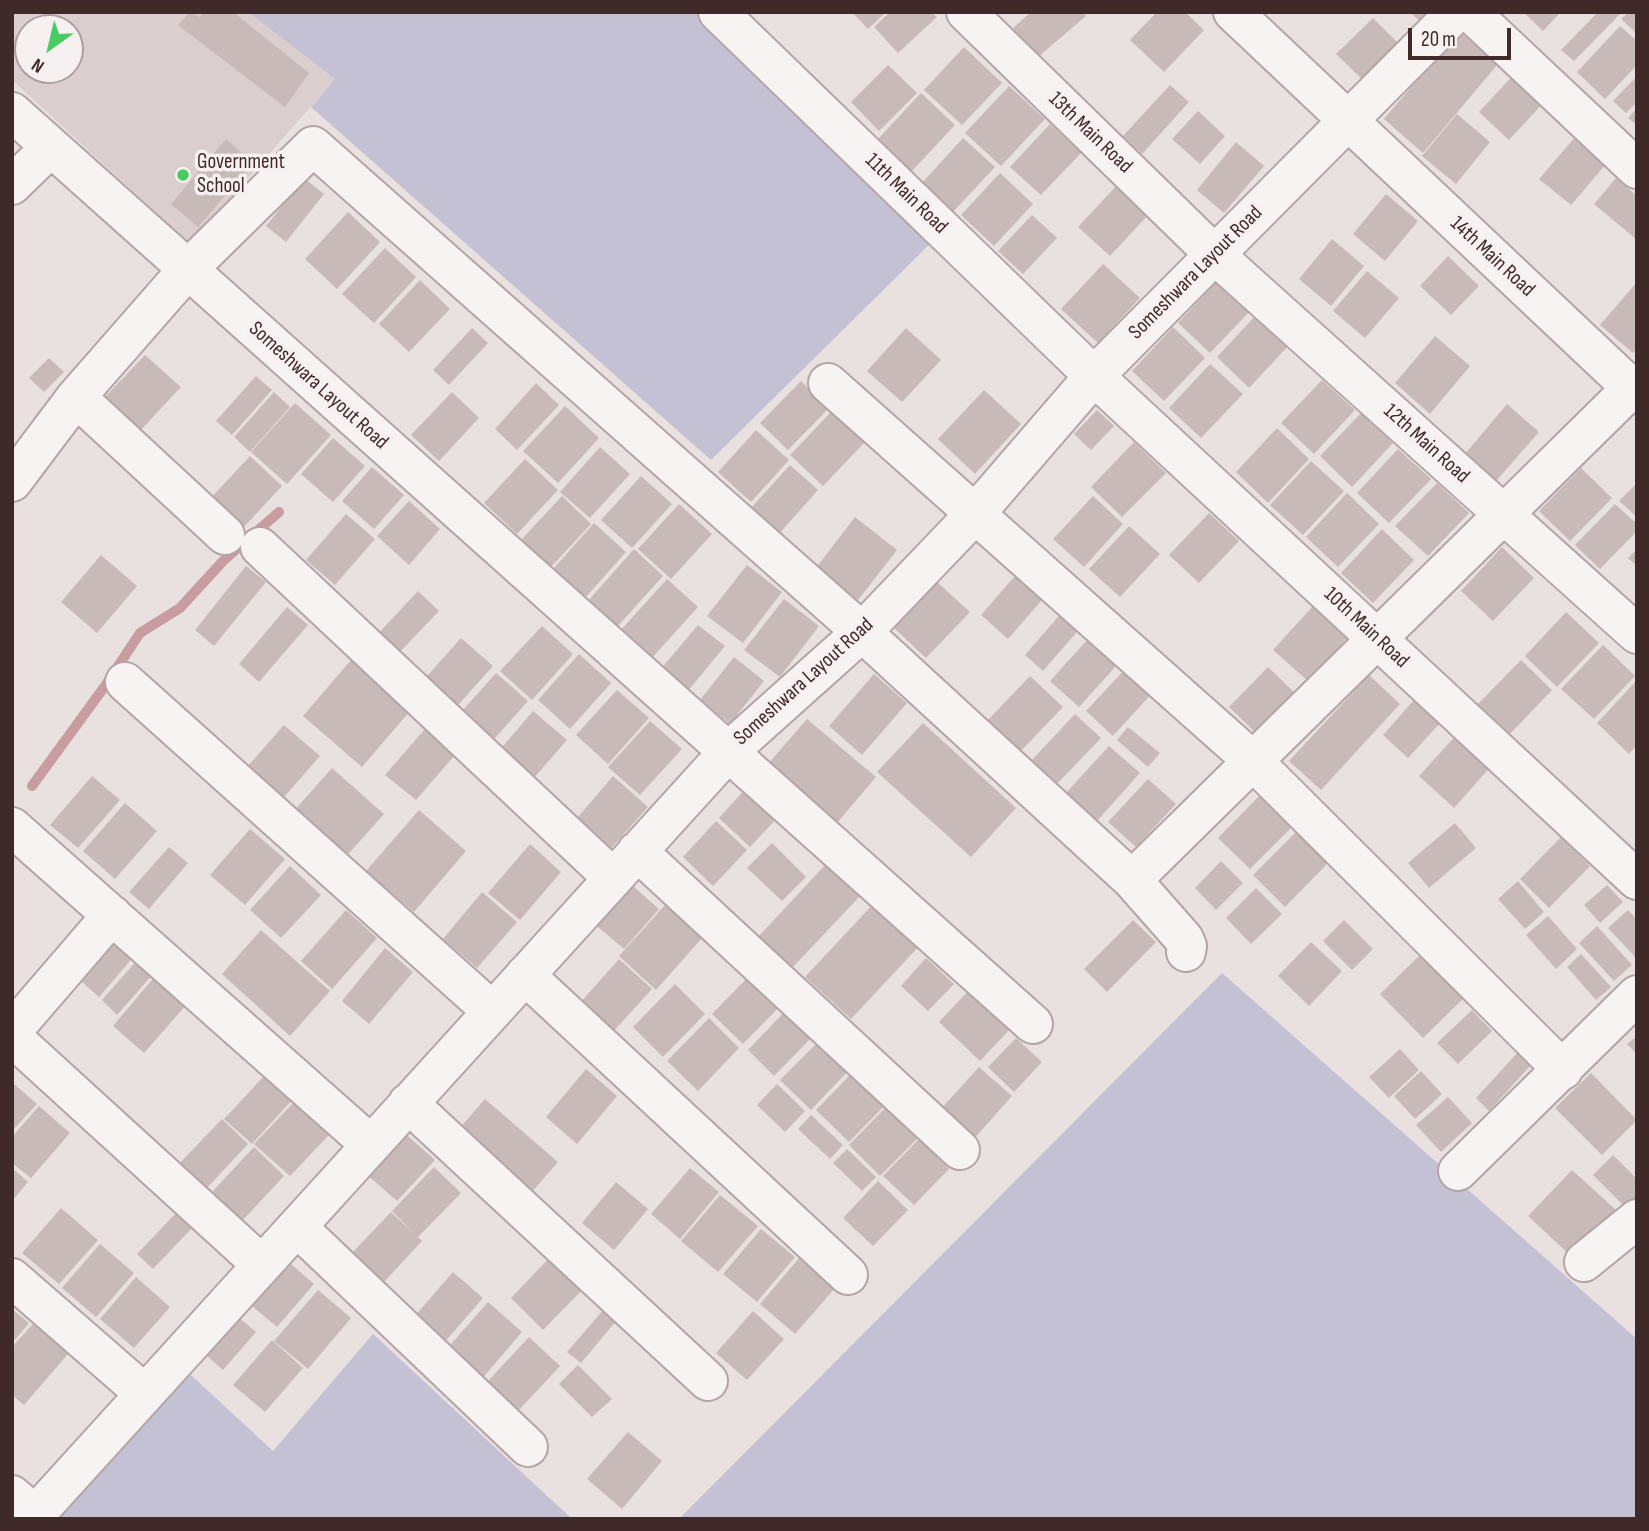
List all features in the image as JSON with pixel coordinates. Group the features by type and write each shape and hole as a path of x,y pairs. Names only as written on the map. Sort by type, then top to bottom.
{"street":[{"name":"11th Main Road","path":"718,12 1094,376"},
{"name":"13th Main Road","path":"967,12 1214,254"},
{"name":"14th Main Road","path":"1233,12 1635,388"},
{"name":"Someshwara Layout Road","path":"12,112 729,751 862,632 975,514 1094,376 1456,12"},
{"path":"1470,12 1637,169"},
{"path":"12,481 76,397 188,270 313,146 862,632 1132,880 1184,939 1186,952"},
{"path":"12,185 51,147"},
{"name":"12th Main Road","path":"1214,254 1637,634"},
{"name":"10th Main Road","path":"1094,376 1637,880"},
{"path":"828,383 1253,761 1563,1070"},
{"path":"1132,880 1504,513 1635,388"},
{"path":"76,397 960,1150"},
{"path":"125,682 492,1012"},
{"path":"12,1495 35,1515 729,751 1033,1024"},
{"path":"12,827 371,1145"},
{"path":"12,1031 112,915"},
{"path":"525,975 848,1275"},
{"path":"1458,1171 1637,995"},
{"path":"12,1037 262,1265"},
{"path":"408,1103 708,1381"},
{"path":"1584,1262 1637,1219"},
{"path":"297,1227 527,1447"},
{"path":"12,1278 145,1394"}],"shaded area":[{"name":"Government School","path":"12,12 248,12 335,79 190,244 16,84 84,84 84,14 14,14 14,82"},
{"path":"248,12 703,12 935,239 711,460 311,107 335,79"},
{"path":"1222,973 1637,1339 1637,1519 679,1519"},
{"path":"373,1334 572,1519 14,1519 191,1375 273,1451"}],"building":[{"path":"190,12 200,17 203,12 233,12 309,73 285,107 178,25"},
{"path":"852,12 886,12 868,29"},
{"path":"890,12 932,12 937,17 898,53 874,27"},
{"path":"1031,12 1082,12 1086,16 1038,57 1013,28"},
{"path":"1157,12 1185,12 1204,30 1164,72 1130,40"},
{"path":"1410,12 1431,12 1422,23"},
{"path":"1523,12 1561,12 1543,31"},
{"path":"1598,12 1622,12 1574,61 1561,50"},
{"path":"1628,12 1637,12 1637,34 1621,19"},
{"path":"1373,18 1402,47 1366,83 1336,54"},
{"path":"1620,26 1637,41 1637,65 1605,99 1577,72"},
{"path":"1459,31 1498,64 1423,153 1384,119"},
{"path":"964,47 1002,83 962,125 924,90"},
{"path":"888,65 917,93 879,131 851,102"},
{"path":"1517,71 1547,99 1509,140 1479,112"},
{"path":"1637,76 1637,102 1626,113 1613,101"},
{"path":"1170,85 1189,102 1142,154 1123,136"},
{"path":"1009,86 1045,119 1001,166 965,133"},
{"path":"921,93 955,125 911,172 877,140"},
{"path":"1637,108 1637,125 1628,118"},
{"path":"1198,111 1225,136 1200,164 1172,139"},
{"path":"1457,114 1490,142 1456,184 1422,156"},
{"path":"1050,124 1081,153 1041,195 1010,167"},
{"path":"1576,136 1607,163 1571,205 1539,179"},
{"path":"963,138 995,167 952,213 921,184"},
{"path":"226,139 253,163 198,227 171,204"},
{"path":"1236,142 1264,166 1224,213 1197,190"},
{"path":"1000,173 1033,204 994,246 961,215"},
{"path":"304,178 324,194 286,242 266,226"},
{"path":"1616,178 1637,196 1637,240 1594,204"},
{"path":"1118,184 1149,214 1110,256 1078,227"},
{"path":"1386,194 1418,221 1385,261 1353,234"},
{"path":"348,212 380,242 337,289 305,259"},
{"path":"1032,215 1057,238 1023,274 998,251"},
{"path":"1332,239 1364,266 1331,306 1299,279"},
{"path":"385,248 416,277 374,323 342,294"},
{"path":"1448,256 1479,286 1451,315 1420,286"},
{"path":"1103,264 1140,298 1098,343 1061,309"},
{"path":"1367,271 1399,298 1365,338 1333,311"},
{"path":"1219,279 1251,310 1210,353 1178,323"},
{"path":"420,280 450,309 409,352 379,324"},
{"path":"1637,282 1637,349 1633,353 1600,325"},
{"path":"1258,313 1290,344 1249,388 1217,357"},
{"path":"1173,327 1205,358 1164,401 1132,371"},
{"path":"472,328 488,343 449,385 433,370"},
{"path":"906,328 941,360 902,402 867,371"},
{"path":"1435,336 1470,366 1430,414 1395,383"},
{"path":"145,355 181,387 138,433 102,400"},
{"path":"49,358 64,372 44,392 29,378"},
{"path":"1210,364 1243,394 1201,438 1169,408"},
{"path":"256,376 272,390 232,435 216,421"},
{"path":"1322,380 1355,410 1314,454 1281,423"},
{"path":"801,381 829,408 788,450 760,423"},
{"path":"536,383 559,405 517,450 495,429"},
{"path":"984,390 1021,424 975,474 938,439"},
{"path":"274,392 290,407 250,452 234,437"},
{"path":"452,392 479,418 439,461 411,435"},
{"path":"295,403 331,435 287,484 251,452"},
{"path":"1507,404 1539,432 1496,481 1465,454"},
{"path":"565,406 599,438 558,483 523,451"},
{"path":"833,410 866,441 823,486 790,455"},
{"path":"1097,410 1114,426 1091,450 1074,434"},
{"path":"1361,413 1393,443 1352,487 1320,456"},
{"path":"1277,428 1309,459 1268,503 1236,472"},
{"path":"756,430 789,460 751,502 718,472"},
{"path":"333,438 365,466 333,502 301,474"},
{"path":"1134,442 1166,473 1122,517 1091,487"},
{"path":"600,447 630,474 590,518 560,492"},
{"path":"1398,449 1431,479 1389,523 1357,493"},
{"path":"250,456 282,486 241,530 208,501"},
{"path":"525,459 558,490 517,534 484,503"},
{"path":"1311,461 1344,491 1303,535 1270,505"},
{"path":"790,465 818,490 778,535 750,509"},
{"path":"372,467 404,495 374,529 342,501"},
{"path":"1581,468 1612,498 1570,541 1539,511"},
{"path":"641,476 672,504 632,548 601,520"},
{"path":"1437,483 1469,513 1428,556 1395,526"},
{"path":"1637,483 1637,517 1619,501"},
{"path":"1347,493 1379,524 1338,567 1306,537"},
{"path":"562,496 591,524 551,567 521,540"},
{"path":"1093,496 1123,524 1084,567 1053,539"},
{"path":"409,501 440,529 409,565 377,536"},
{"path":"679,504 712,534 671,579 638,549"},
{"path":"1615,504 1637,524 1637,531 1600,569 1575,545"},
{"path":"1209,513 1239,541 1199,583 1169,555"},
{"path":"346,514 375,539 335,585 306,560"},
{"path":"855,517 897,550 858,600 816,568"},
{"path":"594,523 626,552 585,598 553,569"},
{"path":"1129,526 1160,554 1120,597 1089,569"},
{"path":"1382,529 1414,560 1373,603 1341,573"},
{"path":"1502,547 1534,578 1493,621 1461,591"},
{"path":"634,549 663,576 617,627 588,601"},
{"path":"1637,549 1637,566 1628,558"},
{"path":"101,555 137,586 97,633 61,602"},
{"path":"747,565 782,592 743,643 707,616"},
{"path":"246,566 266,582 214,646 195,630"},
{"path":"1021,569 1048,593 1008,639 981,615"},
{"path":"667,579 698,607 651,659 620,631"},
{"path":"937,582 970,612 926,658 894,628"},
{"path":"418,591 439,611 395,657 374,638"},
{"path":"784,599 819,626 780,677 744,650"},
{"path":"1313,606 1347,638 1308,681 1273,650"},
{"path":"287,607 308,625 259,682 239,664"},
{"path":"1064,610 1082,626 1043,671 1025,655"},
{"path":"1566,612 1599,643 1557,687 1525,656"},
{"path":"698,625 725,646 687,692 660,670"},
{"path":"542,626 573,654 532,700 500,671"},
{"path":"461,638 493,666 452,712 420,684"},
{"path":"1089,638 1118,664 1079,707 1050,681"},
{"path":"1603,645 1635,676 1594,719 1561,689"},
{"path":"579,654 611,683 570,729 538,700"},
{"path":"734,657 764,681 730,724 700,700"},
{"path":"351,660 410,711 362,767 303,716"},
{"path":"1521,660 1552,690 1510,734 1478,704"},
{"path":"1127,667 1154,691 1113,736 1086,711"},
{"path":"1268,667 1294,692 1255,732 1229,707"},
{"path":"496,673 528,701 487,747 455,719"},
{"path":"874,674 907,703 862,755 829,726"},
{"path":"1369,675 1400,704 1321,790 1289,761"},
{"path":"1030,676 1063,707 1018,754 986,722"},
{"path":"1637,680 1637,745 1629,754 1597,723"},
{"path":"617,690 649,718 608,764 576,735"},
{"path":"1414,700 1440,723 1408,758 1383,735"},
{"path":"533,711 567,740 525,788 492,759"},
{"path":"1075,714 1101,738 1056,785 1030,762"},
{"path":"807,719 876,777 837,823 768,764"},
{"path":"650,721 682,749 640,795 608,767"},
{"path":"431,722 461,748 416,800 385,775"},
{"path":"923,723 1016,808 971,857 877,772"},
{"path":"284,725 320,756 277,805 241,774"},
{"path":"1128,727 1160,753 1148,767 1117,740"},
{"path":"1459,732 1494,763 1454,808 1419,776"},
{"path":"1109,746 1140,773 1096,822 1065,794"},
{"path":"332,768 384,814 343,860 291,814"},
{"path":"92,776 120,800 78,848 50,825"},
{"path":"613,776 648,807 607,853 573,823"},
{"path":"1148,779 1176,804 1136,847 1108,822"},
{"path":"749,785 781,814 750,847 719,818"},
{"path":"1262,793 1294,825 1250,869 1218,838"},
{"path":"125,803 157,831 115,879 83,851"},
{"path":"419,810 466,851 414,912 366,871"},
{"path":"716,821 747,850 713,886 683,857"},
{"path":"1455,823 1476,848 1429,888 1408,863"},
{"path":"250,829 285,859 245,905 210,875"},
{"path":"1297,831 1329,862 1285,907 1253,875"},
{"path":"1561,837 1590,866 1549,908 1520,879"},
{"path":"772,843 806,877 782,901 747,868"},
{"path":"530,844 561,872 520,920 488,893"},
{"path":"169,847 188,863 149,909 129,892"},
{"path":"1221,861 1243,883 1216,910 1195,888"},
{"path":"827,863 861,895 792,968 758,937"},
{"path":"290,866 321,895 281,938 250,910"},
{"path":"626,880 659,909 624,949 591,921"},
{"path":"1518,881 1544,912 1525,929 1498,899"},
{"path":"1607,885 1623,902 1600,923 1584,905"},
{"path":"1256,888 1282,914 1251,944 1226,918"},
{"path":"482,892 517,922 477,968 443,939"},
{"path":"876,901 922,943 851,1019 805,977"},
{"path":"665,905 702,938 656,990 619,956"},
{"path":"346,910 377,938 332,989 301,961"},
{"path":"1628,910 1637,919 1637,959 1608,928"},
{"path":"1548,916 1577,949 1556,969 1526,935"},
{"path":"1133,920 1156,942 1107,992 1084,969"},
{"path":"1344,920 1373,949 1352,970 1323,941"},
{"path":"1597,926 1632,965 1614,981 1579,943"},
{"path":"261,930 330,991 290,1036 222,974"},
{"path":"118,940 136,954 99,997 82,982"},
{"path":"1311,942 1342,971 1309,1006 1278,976"},
{"path":"385,948 413,972 369,1024 342,1001"},
{"path":"1423,952 1466,996 1423,1038 1380,994"},
{"path":"1581,954 1611,987 1596,1000 1567,967"},
{"path":"139,958 155,972 117,1015 102,1000"},
{"path":"926,958 954,984 928,1011 901,986"},
{"path":"619,959 652,989 611,1034 579,1004"},
{"path":"752,973 783,1003 743,1044 712,1014"},
{"path":"156,975 188,1003 144,1053 113,1026"},
{"path":"675,984 705,1014 663,1057 633,1027"},
{"path":"969,990 1011,1028 980,1061 939,1022"},
{"path":"791,1005 818,1031 774,1076 748,1050"},
{"path":"1472,1010 1492,1031 1458,1064 1437,1043"},
{"path":"709,1018 739,1048 698,1091 667,1061"},
{"path":"1637,1036 1637,1054 1627,1044"},
{"path":"1016,1038 1042,1062 1014,1092 988,1067"},
{"path":"821,1039 851,1068 811,1110 780,1080"},
{"path":"1400,1049 1419,1070 1389,1098 1369,1077"},
{"path":"1519,1051 1532,1064 1489,1111 1476,1098"},
{"path":"979,1067 1012,1096 971,1142 938,1112"},
{"path":"586,1069 617,1096 577,1144 546,1117"},
{"path":"856,1069 889,1101 849,1142 816,1110"},
{"path":"1421,1071 1442,1094 1415,1119 1394,1096"},
{"path":"1591,1073 1637,1120 1602,1155 1555,1108"},
{"path":"265,1075 292,1100 252,1144 224,1119"},
{"path":"12,1082 37,1104 12,1131"},
{"path":"777,1084 805,1111 785,1132 757,1105"},
{"path":"1448,1097 1472,1123 1441,1152 1416,1125"},
{"path":"485,1099 558,1162 531,1193 458,1130"},
{"path":"294,1102 329,1135 290,1176 254,1144"},
{"path":"890,1103 922,1134 880,1176 849,1145"},
{"path":"39,1106 70,1133 31,1178 12,1163 12,1137"},
{"path":"811,1115 843,1145 830,1159 798,1129"},
{"path":"222,1119 248,1144 205,1190 178,1165"},
{"path":"402,1131 435,1160 397,1201 364,1172"},
{"path":"919,1139 949,1169 914,1205 883,1176"},
{"path":"254,1147 284,1176 242,1221 212,1192"},
{"path":"847,1149 876,1177 862,1191 833,1163"},
{"path":"1613,1155 1637,1179 1637,1203 1629,1211 1593,1175"},
{"path":"434,1167 461,1193 418,1237 422,1241 382,1284 350,1255 391,1212 416,1235 392,1211"},
{"path":"12,1168 28,1182 12,1201"},
{"path":"690,1168 719,1192 680,1239 651,1214"},
{"path":"1572,1170 1616,1210 1572,1257 1528,1216"},
{"path":"878,1181 908,1210 873,1246 843,1218"},
{"path":"616,1182 648,1209 614,1250 582,1223"},
{"path":"720,1195 758,1226 718,1272 681,1241"},
{"path":"61,1208 98,1240 59,1284 22,1253"},
{"path":"177,1212 193,1227 153,1269 137,1254"},
{"path":"761,1229 795,1257 757,1302 723,1274"},
{"path":"100,1244 134,1273 96,1317 62,1288"},
{"path":"551,1256 584,1288 543,1330 511,1298"},
{"path":"800,1257 836,1287 795,1334 760,1304"},
{"path":"284,1258 314,1284 277,1327 246,1301"},
{"path":"453,1272 483,1298 443,1344 413,1318"},
{"path":"136,1277 170,1307 134,1348 100,1319"},
{"path":"318,1290 351,1318 308,1369 274,1341"},
{"path":"488,1302 522,1332 480,1381 445,1351"},
{"path":"12,1309 29,1323 12,1343"},
{"path":"604,1309 617,1320 581,1363 567,1352"},
{"path":"231,1311 256,1332 223,1370 198,1348"},
{"path":"753,1311 784,1339 747,1380 716,1353"},
{"path":"33,1324 68,1354 24,1405 12,1395 12,1347"},
{"path":"529,1337 560,1366 519,1410 488,1381"},
{"path":"272,1340 303,1368 265,1412 233,1385"},
{"path":"578,1365 612,1399 592,1417 559,1384"},
{"path":"628,1432 662,1461 622,1509 587,1479"}],"waterway":[{"path":"32,786 140,633 180,608 223,561 279,512"}],"place":[{"name":"Government School","path":"183,175"}]}
